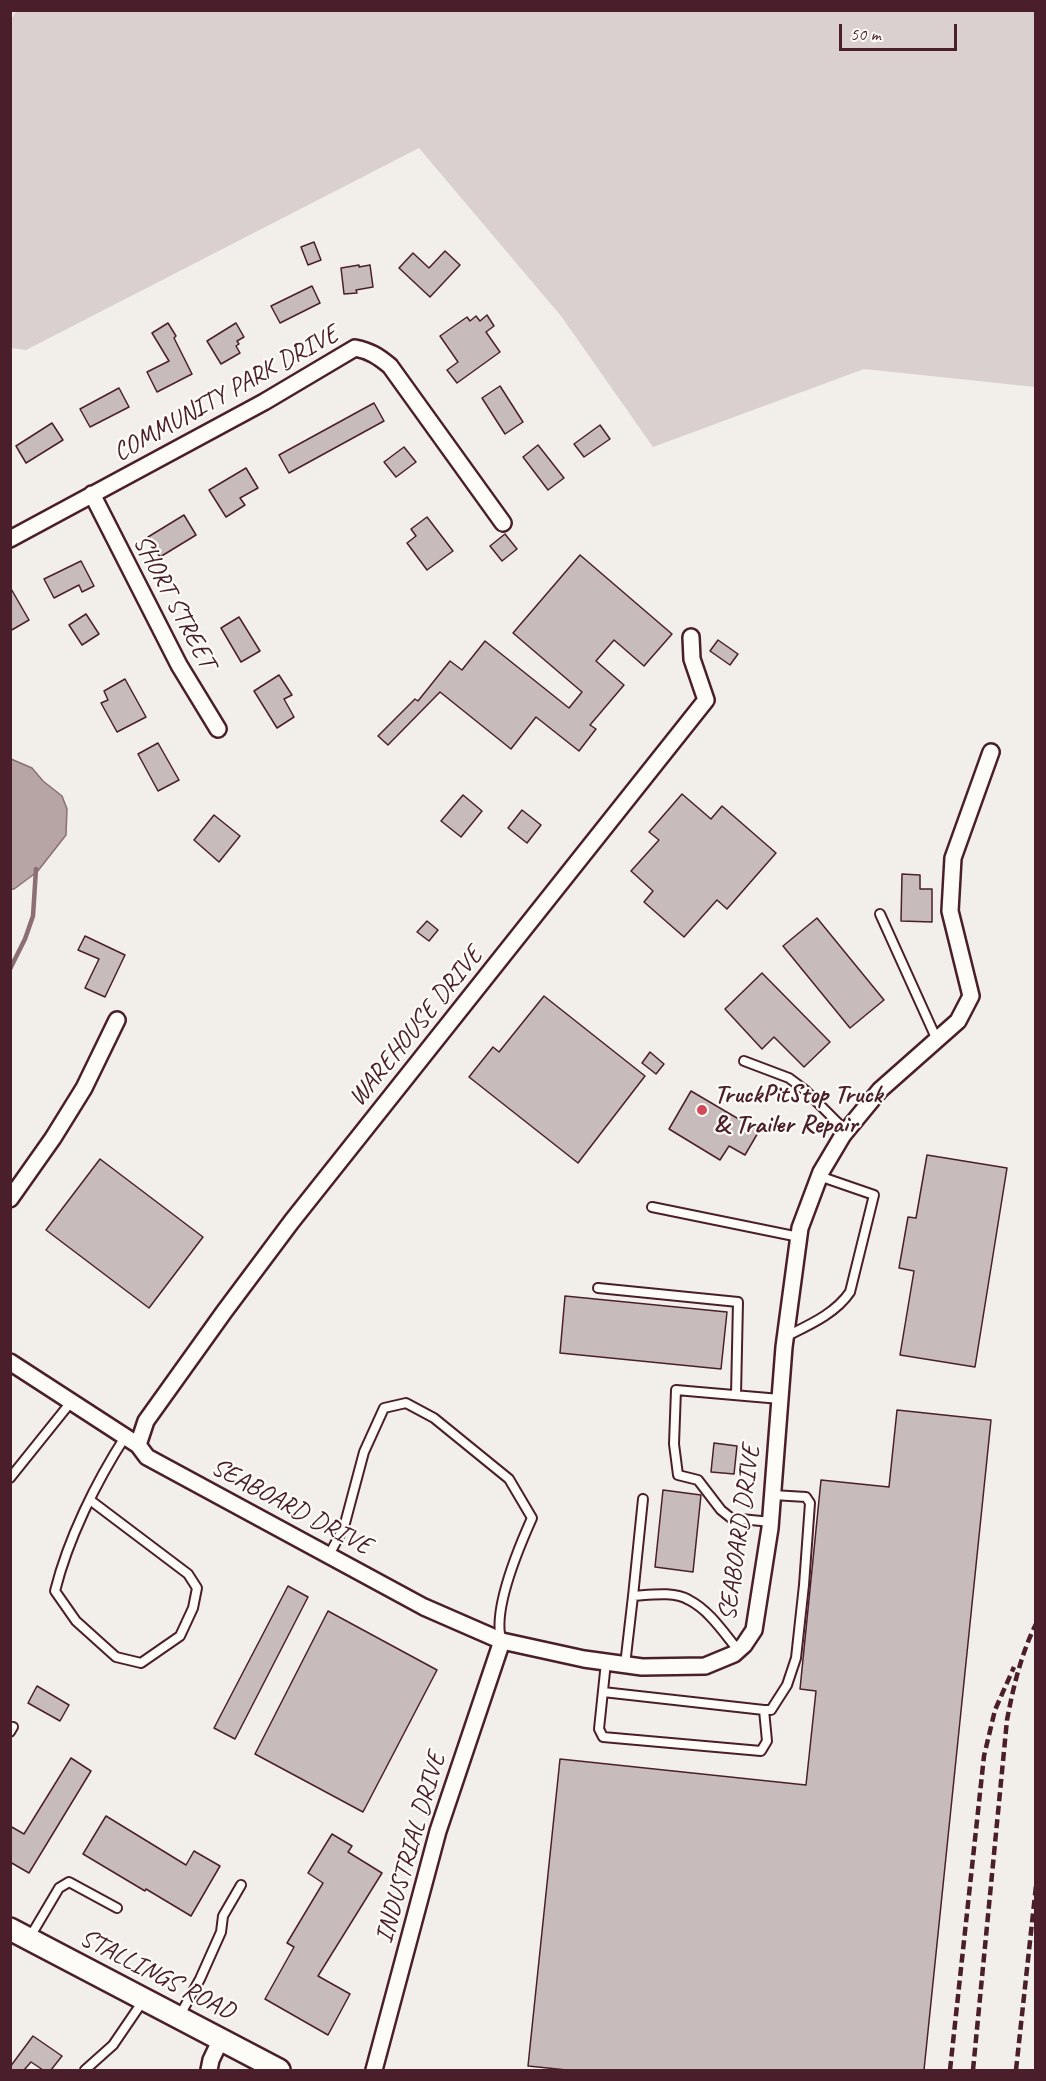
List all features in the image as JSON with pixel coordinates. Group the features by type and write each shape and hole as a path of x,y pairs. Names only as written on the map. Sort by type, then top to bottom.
{"main road":[{"name":"STALLINGS ROAD","path":"10,1929 279,2070"}],"street":[{"name":"COMMUNITY PARK DRIVE","path":"10,539 264,402 355,348 377,355 390,366 503,523"},
{"name":"SHORT STREET","path":"92,494 179,665 218,729"},
{"name":"WAREHOUSE DRIVE","path":"132,1441 292,1221 706,700 692,659 691,637"},
{"name":"SEABOARD DRIVE","path":"10,1362 132,1441 147,1457 424,1607 502,1641 642,1667 705,1666 734,1654 754,1630 771,1522 785,1337 800,1228 819,1176 846,1131 880,1090 958,1021 971,996 950,911 953,858 991,752"},
{"path":"10,1199 53,1138 84,1088 117,1020"},
{"name":"INDUSTRIAL DRIVE","path":"374,2070 438,1831 502,1641"},
{"path":"209,2070 220,2039"}],"lane":[{"path":"880,914 937,1040"},
{"path":"744,1061 789,1078 805,1090 846,1131"},
{"path":"785,1337 811,1324 841,1304 850,1292 874,1195 819,1176"},
{"path":"652,1207 799,1237"},
{"path":"598,1288 738,1302 736,1395"},
{"path":"771,1522 731,1518 721,1510 698,1480 678,1475 674,1444 676,1390 780,1399"},
{"path":"10,1478 71,1402"},
{"path":"329,1555 344,1527 364,1452 384,1408 406,1403 434,1418 509,1479 531,1518 512,1565 498,1628 502,1641"},
{"path":"90,1500 188,1574 197,1588 193,1608 180,1636 141,1663 116,1657 76,1621 55,1591 63,1560 103,1471 132,1441"},
{"path":"603,1692 771,1710 787,1685 796,1658 810,1503 806,1497 773,1495"},
{"path":"626,1665 643,1499"},
{"path":"633,1596 669,1595 688,1599 705,1612 738,1650"},
{"path":"606,1662 599,1729 603,1737 761,1751 767,1741 764,1710"},
{"path":"29,1939 59,1888 69,1882 117,1908"},
{"path":"178,2019 200,1978 221,1932 223,1916 240,1885"},
{"path":"86,2070 113,2044 144,2000"}],"shaded area":[{"path":"17,10 1035,11 1035,387 864,369 653,447 561,316 419,148 26,350 11,348 10,21"},
{"path":"11,759 32,768 43,781 62,796 67,809 66,835 37,872 14,889 11,889"}],"building":[{"path":"314,242 321,260 308,265 301,247"},
{"path":"445,251 460,265 430,297 399,268 413,253 429,268"},
{"path":"359,265 359,267 370,265 373,287 356,290 357,293 344,294 341,268"},
{"path":"312,286 320,303 280,323 271,306"},
{"path":"487,315 494,326 486,332 500,352 457,383 447,370 458,362 440,336 467,317 470,321 476,316 480,321"},
{"path":"168,323 192,374 157,392 147,372 169,361 152,333"},
{"path":"236,323 244,337 237,341 239,344 236,346 240,353 221,364 207,341"},
{"path":"500,386 523,422 505,434 482,398"},
{"path":"119,388 129,407 90,427 80,409"},
{"path":"374,403 384,421 289,473 279,455"},
{"path":"52,423 63,440 26,463 16,446"},
{"path":"600,425 610,439 584,457 574,444"},
{"path":"538,445 564,478 548,490 523,457"},
{"path":"404,447 416,462 396,477 384,462"},
{"path":"246,468 258,488 240,498 245,505 226,517 209,490"},
{"path":"184,515 196,535 160,557 148,537"},
{"path":"427,517 453,551 427,570 407,543 416,536 411,529"},
{"path":"505,534 517,549 502,561 490,546"},
{"path":"580,555 672,634 644,666 614,640 596,661 624,685 590,725 596,729 579,751 536,717 511,749 440,692 388,745 378,736 415,699 418,701 450,661 462,670 485,641 569,708 582,692 513,633"},
{"path":"81,561 94,586 82,592 79,585 54,598 44,579"},
{"path":"10,587 29,620 10,631"},
{"path":"86,614 99,634 82,645 69,625"},
{"path":"239,617 260,651 241,662 221,628"},
{"path":"718,640 738,654 730,665 710,651"},
{"path":"279,675 292,695 284,699 294,717 277,728 254,691"},
{"path":"125,679 146,717 117,732 101,703 108,700 104,691"},
{"path":"158,743 179,780 158,791 138,754"},
{"path":"682,794 711,819 722,806 776,853 727,909 717,900 684,937 644,902 653,891 631,871 659,840 649,832"},
{"path":"463,795 482,811 461,837 441,821"},
{"path":"522,810 541,825 527,843 508,828"},
{"path":"214,815 240,836 219,862 194,840"},
{"path":"902,874 920,875 920,889 932,889 932,922 901,921"},
{"path":"817,918 884,1000 850,1028 783,946"},
{"path":"427,921 438,930 429,941 417,932"},
{"path":"85,936 125,955 105,997 85,988 99,959 78,950"},
{"path":"762,973 830,1042 804,1067 774,1037 762,1049 725,1009"},
{"path":"544,996 645,1076 578,1163 469,1077 493,1047 499,1052"},
{"path":"650,1052 664,1064 656,1074 642,1063"},
{"name":"TruckPitStop Truck & Trailer Repair","path":"691,1091 759,1131 745,1155 729,1146 720,1160 669,1129"},
{"path":"927,1155 1007,1168 975,1367 900,1355 914,1271 899,1268 908,1217 916,1218"},
{"path":"100,1159 203,1237 149,1308 46,1230"},
{"path":"565,1296 727,1312 721,1369 560,1353"},
{"path":"897,1410 991,1420 924,2070 567,2070 528,2066 560,1759 806,1785 816,1691 800,1689 821,1480 889,1487"},
{"path":"714,1443 737,1446 734,1474 711,1472"},
{"path":"663,1490 701,1495 693,1572 655,1567"},
{"path":"288,1586 308,1597 235,1739 214,1728"},
{"path":"328,1611 437,1670 363,1812 255,1754"},
{"path":"37,1686 69,1705 60,1721 28,1703"},
{"path":"71,1758 91,1771 29,1873 10,1862 10,1826 24,1834"},
{"path":"106,1816 186,1865 194,1851 220,1866 191,1916 83,1854"},
{"path":"332,1834 352,1846 348,1852 382,1873 318,1976 350,1994 328,2035 265,1999 294,1947 287,1943 323,1883 308,1873"},
{"path":"33,2036 62,2056 51,2070 43,2070 31,2062 24,2070 10,2070 10,2067"}],"waterway":[{"path":"10,969 25,939 33,916 36,869"}],"railway":[{"path":"973,2070 1007,1720 1018,1671 1036,1624"},
{"path":"950,2070 984,1756 995,1710 1014,1667"},
{"path":"1016,2070 1036,1886"}],"place":[{"name":"TruckPitStop Truck & Trailer Repair","path":"702,1110"}]}
